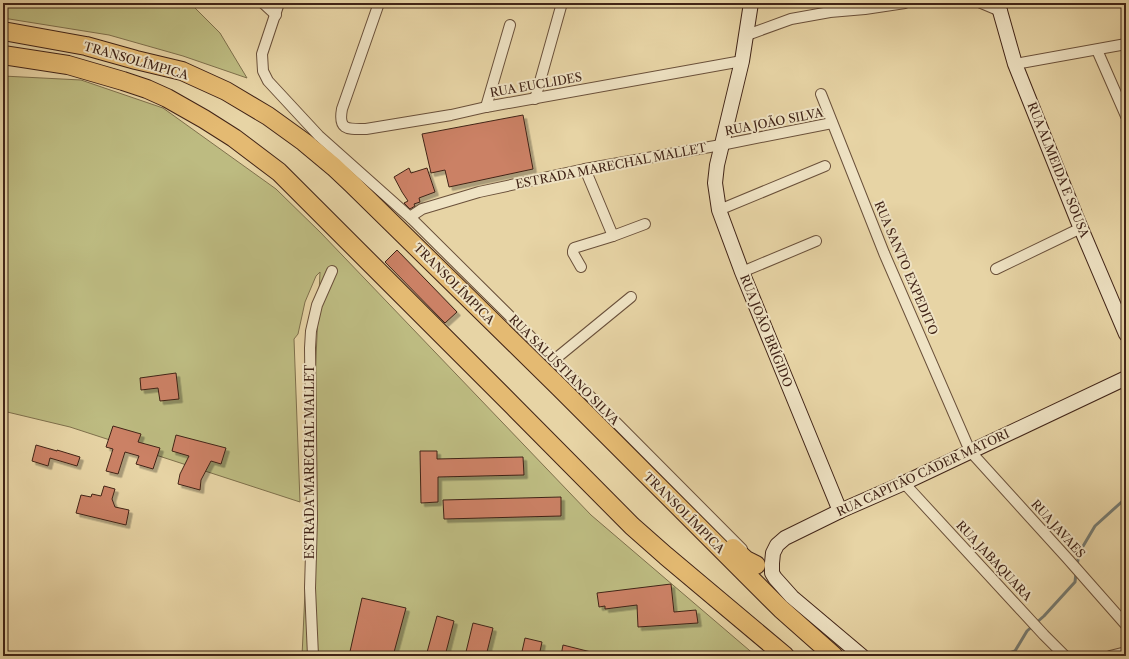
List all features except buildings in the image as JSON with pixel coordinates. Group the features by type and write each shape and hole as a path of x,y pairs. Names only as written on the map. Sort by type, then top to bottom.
{"highway":[{"name":"TRANSOLÍMPICA","path":"3,31 86,46 182,71 226,92 268,116 304,142 334,167 559,387 781,609 834,656"},
{"name":"TRANSOLÍMPICA","path":"3,55 68,65 147,89 167,98 204,119 234,138 279,172 632,526 785,656"},
{"path":"559,387 587,410 696,515 746,560 756,565"}],"street":[{"path":"263,3 276,15 279,3"},
{"name":"RUA EUCLIDES","path":"379,3 342,109 340,117 342,125 347,128 366,129 451,115 486,107 742,61"},
{"path":"535,99 562,3"},
{"name":"ESTRADA MARECHAL MALLET","path":"411,218 422,208 479,192 585,169 722,145 742,61 751,3"},
{"path":"747,35 791,19 830,12 865,9 886,4 905,3"},
{"path":"981,3 999,7"},
{"name":"RUA ALMEIDA E SOUSA","path":"999,7 1015,64 1081,228 1126,334"},
{"name":"RUA SALUSTIANO SILVA","path":"276,15 262,54 263,71 268,81 319,136 411,218 554,360 756,565 862,656"},
{"path":"486,107 510,25"},
{"path":"1015,64 1126,44"},
{"path":"1097,50 1126,116"},
{"name":"RUA SANTO EXPEDITO","path":"821,94 884,253 970,451"},
{"name":"RUA JOÃO SILVA","path":"722,145 832,123"},
{"name":"RUA JOÃO BRÍGIDO","path":"722,145 717,165 715,183 719,210 742,272 840,511"},
{"path":"719,210 825,166"},
{"path":"585,169 613,236"},
{"path":"581,267 573,253 574,248 645,224"},
{"path":"996,269 1081,228"},
{"path":"742,272 816,241"},
{"name":"ESTRADA MARECHAL MALLET","path":"313,656 310,588 312,519 310,348 311,331 317,305 332,271"},
{"path":"554,360 631,297"},
{"name":"RUA CAPITÃO CADER MATORI","path":"792,597 772,573 773,553 777,545 785,538 1126,378"},
{"name":"RUA JAVAES","path":"970,451 1068,558 1126,625"},
{"name":"RUA JABAQUARA","path":"904,483 1065,656"},
{"path":"1110,656 1126,652"}],"shaded area":[{"path":"3,3 190,3 220,33 247,78 183,56 109,35 3,18"},
{"path":"3,76 81,80 163,108 276,189 321,233 591,515 756,656 302,656 320,272 316,276 305,302 298,334 294,339 300,502 70,427 3,411"}],"waterway":[{"path":"1077,566 1079,553 1095,526 1126,498"},
{"path":"1001,656 1015,651 1027,631 1044,616 1075,582 1076,573"}]}
